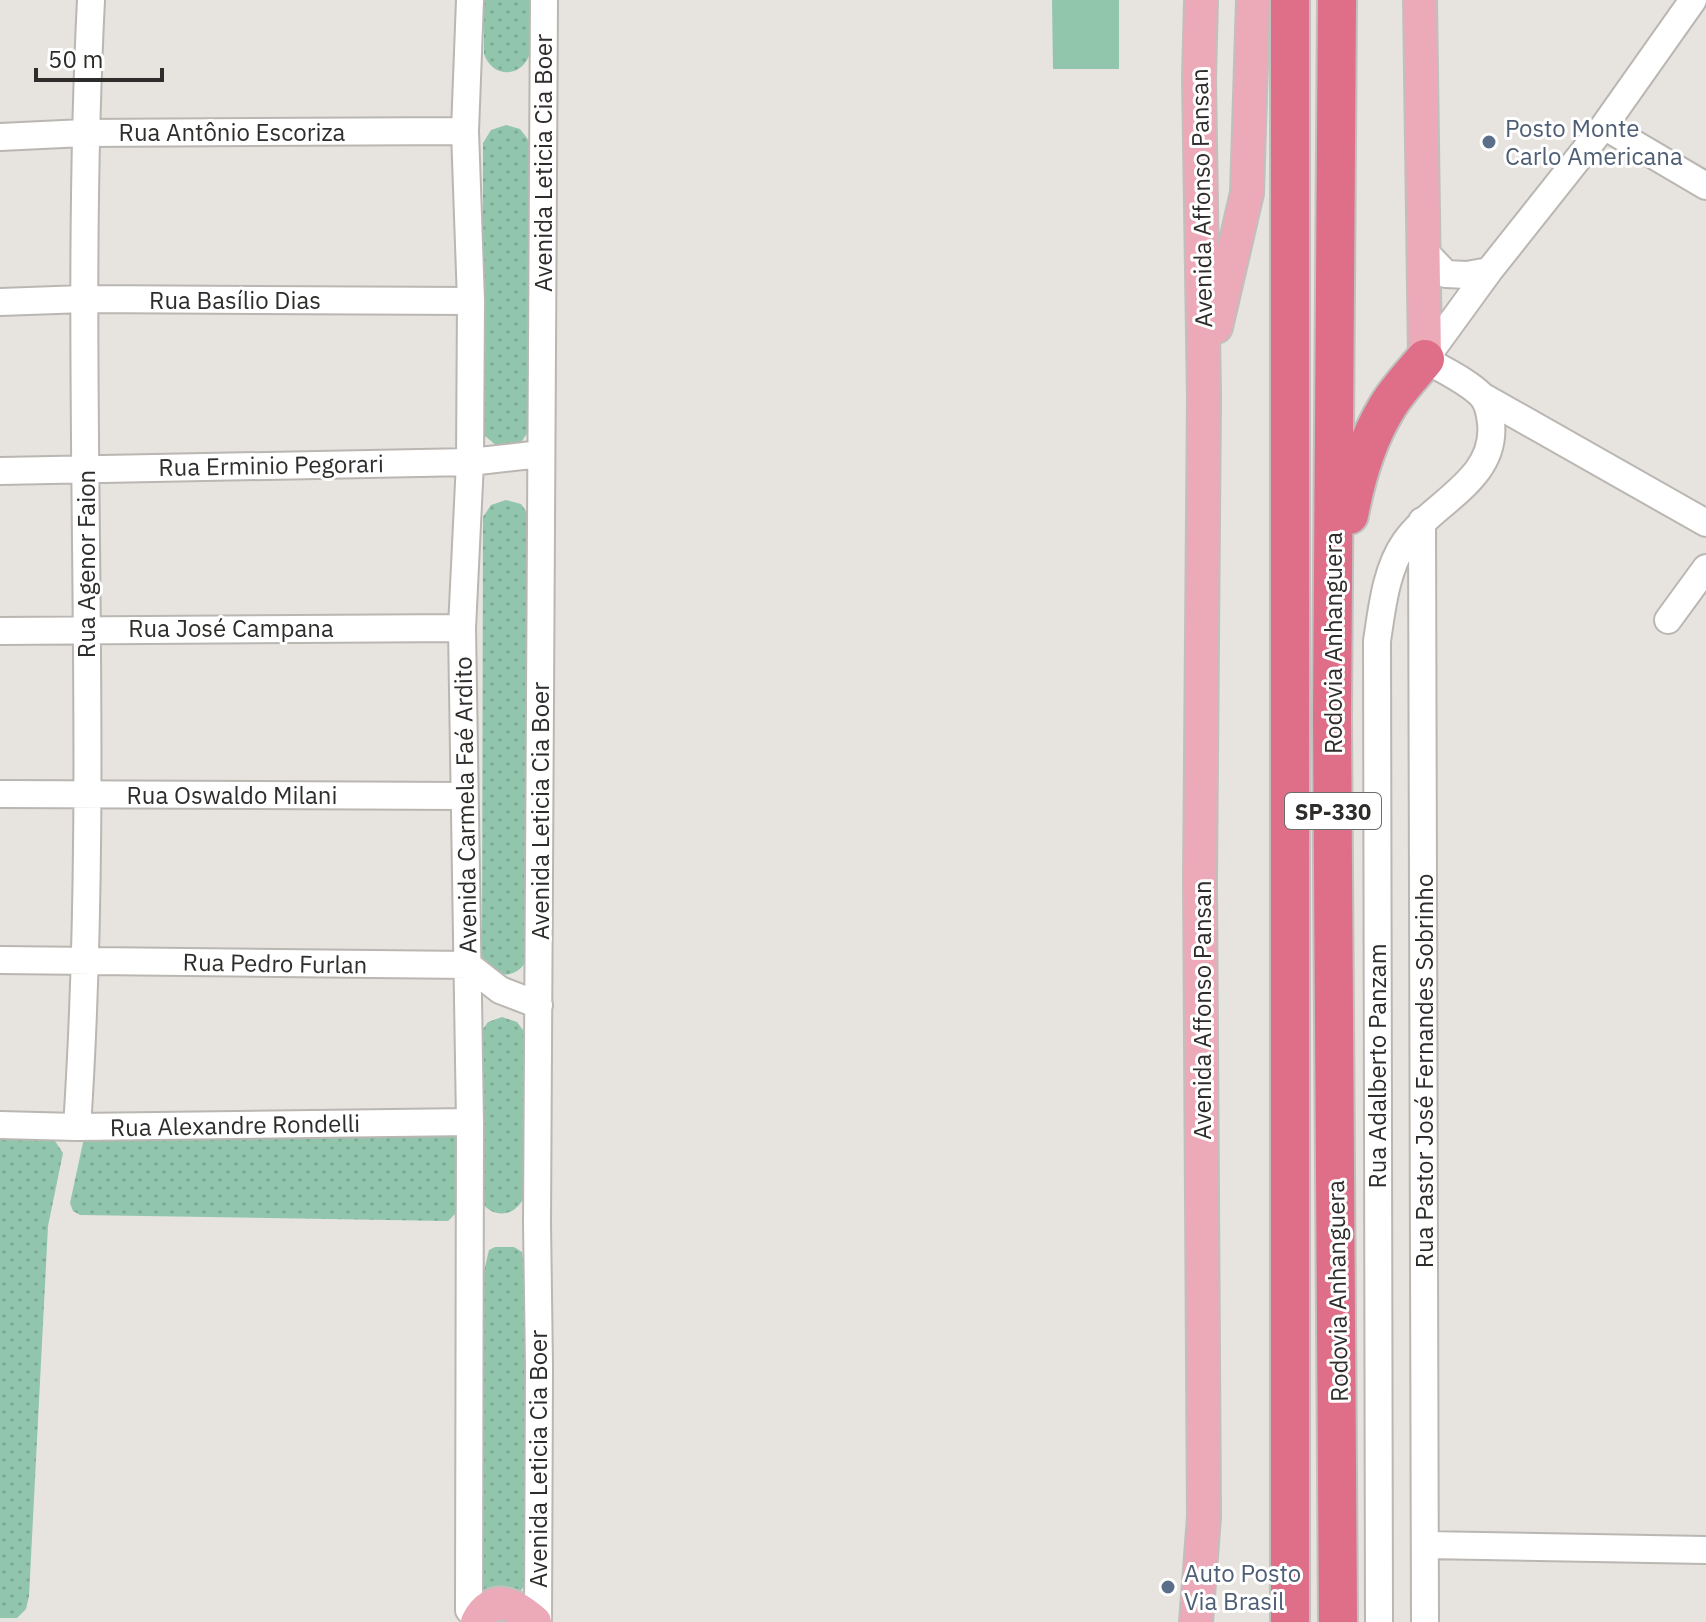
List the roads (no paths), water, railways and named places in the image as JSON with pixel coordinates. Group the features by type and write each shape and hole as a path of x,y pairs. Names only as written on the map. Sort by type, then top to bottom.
{"highway":[{"name":"Rodovia Anhanguera","path":"1290,0 1290,1622"},
{"name":"Rodovia Anhanguera","path":"1337,0 1332,717 1338,1622"},
{"path":"1332,717 1344,540 1356,480 1366,448 1387,406 1425,359"}],"main road":[{"name":"Avenida Affonso Pansan","path":"1196,1622 1204,1517 1200,880 1204,397 1199,78 1201,0"},
{"name":"Avenida Affonso Pansan","path":"1204,397 1220,303 1242,224 1247,193 1252,120 1253,0"},
{"path":"1420,0 1425,359"},
{"path":"1199,78 1214,88 1233,88 1250,75"},
{"path":"472,1618 502,1603 520,1608 536,1622"}],"street":[{"name":"Rua Agenor Faion","path":"77,1127 85,960 87,468 84,133 91,0"},
{"name":"Avenida Carmela Faé Ardito","path":"470,0 465,131 471,301 470,462 462,628 470,1122 472,1618"},
{"name":"Avenida Leticia Cia Boer","path":"536,1622 544,0"},
{"path":"1693,0 1604,126 1489,271 1425,359 1482,396 1706,523"},
{"path":"1604,126 1706,186"},
{"name":"Rua Antônio Escoriza","path":"0,137 84,133 465,131"},
{"path":"1424,251 1446,274 1467,275 1489,271"},
{"name":"Rua Basílio Dias","path":"0,302 84,299 471,301"},
{"name":"Rua Adalberto Panzam","path":"1379,1622 1377,641 1390,575 1403,544 1422,521 1472,479 1490,447 1490,411 1482,396"},
{"name":"Rua Erminio Pegorari","path":"0,471 470,462 541,454"},
{"name":"Rua Pastor José Fernandes Sobrinho","path":"1422,521 1425,1622"},
{"path":"1668,620 1706,568"},
{"name":"Rua José Campana","path":"0,631 462,628"},
{"name":"Rua Oswaldo Milani","path":"0,794 463,796"},
{"name":"Rua Pedro Furlan","path":"0,960 468,965"},
{"path":"468,965 500,990 539,1005"},
{"name":"Rua Alexandre Rondelli","path":"0,1125 77,1127 470,1122"},
{"path":"1425,1545 1706,1550"}],"place":[{"name":"Posto Monte Carlo Americana","path":"1489,142"},
{"name":"Auto Posto Via Brasil","path":"1168,1587"}]}
